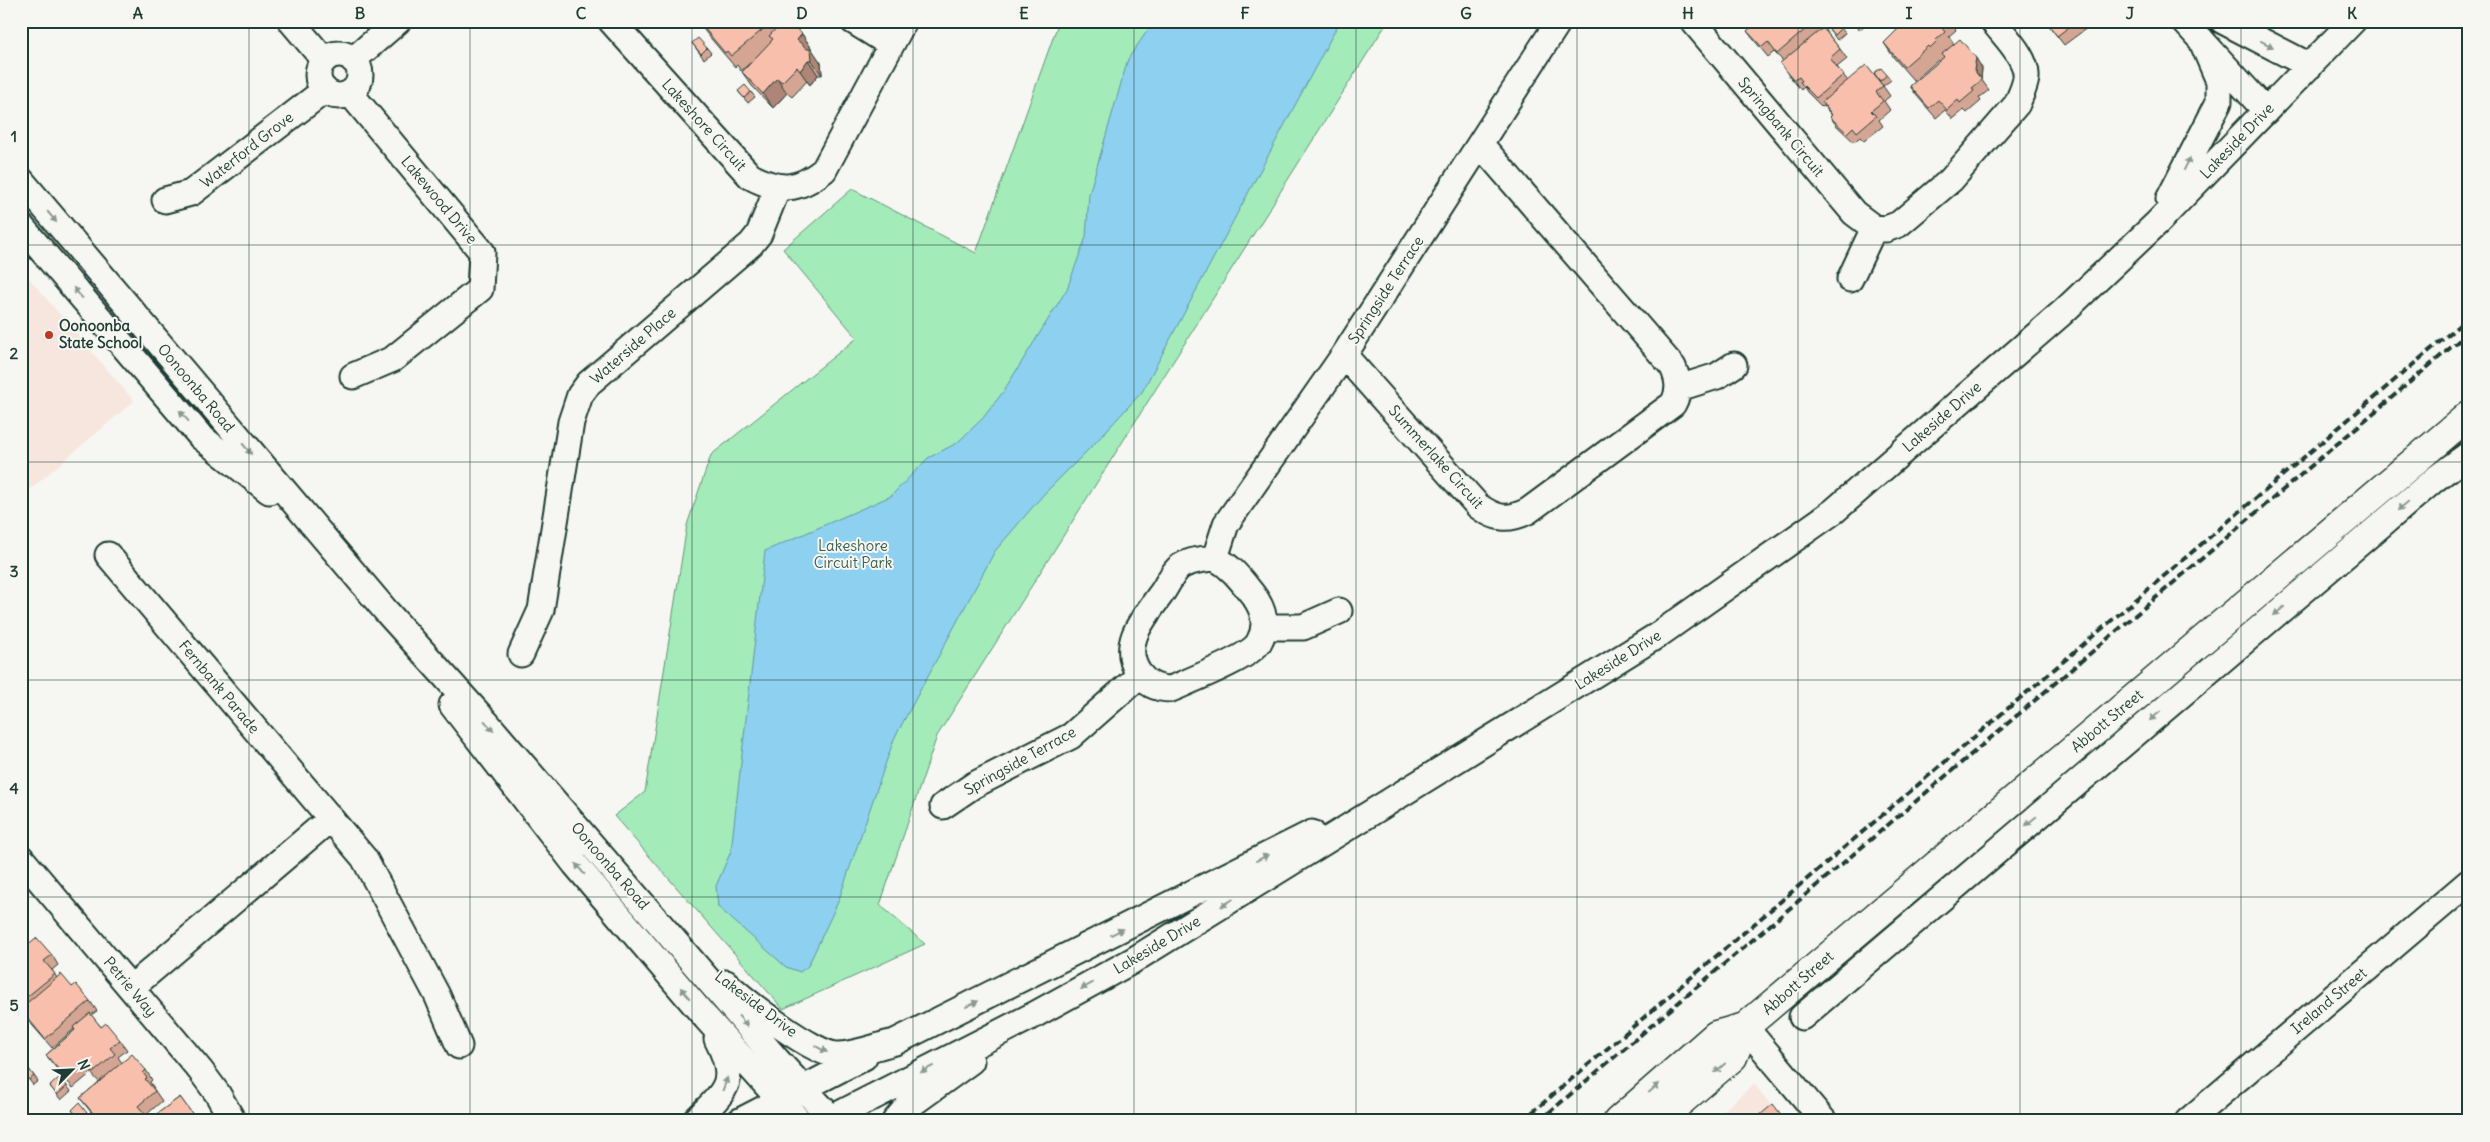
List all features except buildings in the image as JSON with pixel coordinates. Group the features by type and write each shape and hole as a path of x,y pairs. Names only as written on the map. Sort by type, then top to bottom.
{"main road":[{"name":"Abbott Street","path":"1618,1121 1716,1035 1745,1027 2469,415"},
{"name":"Abbott Street","path":"1658,1121 1733,1057 1745,1027"}],"street":[{"path":"291,21 324,60"},
{"path":"353,60 398,21"},
{"name":"Lakeshore Circuit","path":"611,21 750,176 764,184 778,187 794,187 810,182 824,170 834,156 890,44 904,21"},
{"path":"853,21 890,44"},
{"name":"Springside Terrace","path":"1215,558 1226,524 1344,355 1481,145 1559,21"},
{"name":"Springbank Circuit","path":"1692,21 1854,213 1874,228"},
{"path":"1850,279 1874,228 1886,229 1899,224 1951,180 2017,104 2026,78 2026,70 2018,55 1993,21"},
{"path":"2224,21 2310,66"},
{"name":"Lakeside Drive","path":"831,1120 1034,1015 1132,961 1477,749 1658,635 1834,511 2063,312 2157,223 2353,21"},
{"path":"2198,27 2271,105"},
{"path":"2157,223 2219,102 2218,81 2198,27"},
{"path":"337,54 344,55 353,60 359,73 358,82 350,93 338,96 324,90 318,79 318,71 324,60 337,54"},
{"name":"Waterford Grove","path":"165,200 191,193 324,90"},
{"name":"Lakewood Drive","path":"350,93 482,252 480,288 393,358 353,376"},
{"path":"1481,145 1673,367 1678,379 1678,388 1717,376 1734,365"},
{"name":"Oonoonba Road","path":"21,180 386,611 486,722 658,923 831,1120"},
{"name":"Waterside Place","path":"521,654 541,610 572,422 580,395 604,369 751,244 759,234 778,187"},
{"name":"Oonoonba Road","path":"21,226 201,437 314,527"},
{"name":"Summerlake Circuit","path":"1344,355 1478,506 1500,518 1516,517 1528,511 1673,404 1678,388"},
{"name":"Abbott Street","path":"1802,1017 2435,479 2459,459 2469,454"},
{"path":"2416,459 2435,479"},
{"name":"Fernbank Parade","path":"108,555 364,858 377,878 438,995 459,1046"},
{"path":"1215,558 1230,566 1262,607 1264,627 1259,643 1248,653 1171,689 1160,689 1140,675 1132,661 1130,644 1139,626 1180,566 1196,560 1215,558"},
{"name":"Oonoonba Road","path":"386,611 471,732 575,864 706,1018 799,1121"},
{"path":"1264,627 1303,626 1339,611"},
{"path":"2194,647 2212,668"},
{"name":"Springside Terrace","path":"943,806 974,785 1071,736 1140,675"},
{"path":"2076,747 2095,767"},
{"name":"Lakeside Drive","path":"740,1121 1108,937 1477,749"},
{"path":"131,988 330,819"},
{"path":"1948,855 1966,877"},
{"name":"Petrie Way","path":"21,858 200,1070 217,1093 233,1121"},
{"name":"Ireland Street","path":"2188,1121 2469,882"},
{"name":"Lakeside Drive","path":"658,923 738,994 784,1028 826,1053 838,1055 895,1042"},
{"path":"1825,959 1844,980"},
{"path":"895,1121 906,1108 1034,1015"},
{"path":"694,1121 726,1088 729,1072 726,1058 706,1018"},
{"path":"1745,1027 1824,1121"}],"shaded area":[{"name":"Oonoonba State School","path":"21,269 134,401 21,497"},
{"path":"1754,1084 1784,1121 1712,1121"}],"green space":[{"name":"Lakeshore Circuit Park","path":"1059,21 1388,21 937,736 880,905 925,944 783,1009 614,816 645,792 687,525 711,455 857,338 783,249 852,189 976,253"}],"water":[{"path":"1154,21 1340,21 1142,392 1043,495 995,551 894,739 838,902 808,966 800,972 786,967 718,907 716,886 731,851 765,551 891,496 928,458 957,443 983,418 1003,392 1067,289 1086,237 1089,194 1128,59"}],"railway":[{"path":"1522,1121 2469,317"},
{"path":"1539,1121 2469,332"}],"place":[{"name":"Oonoonba State School","path":"49,335"}]}
